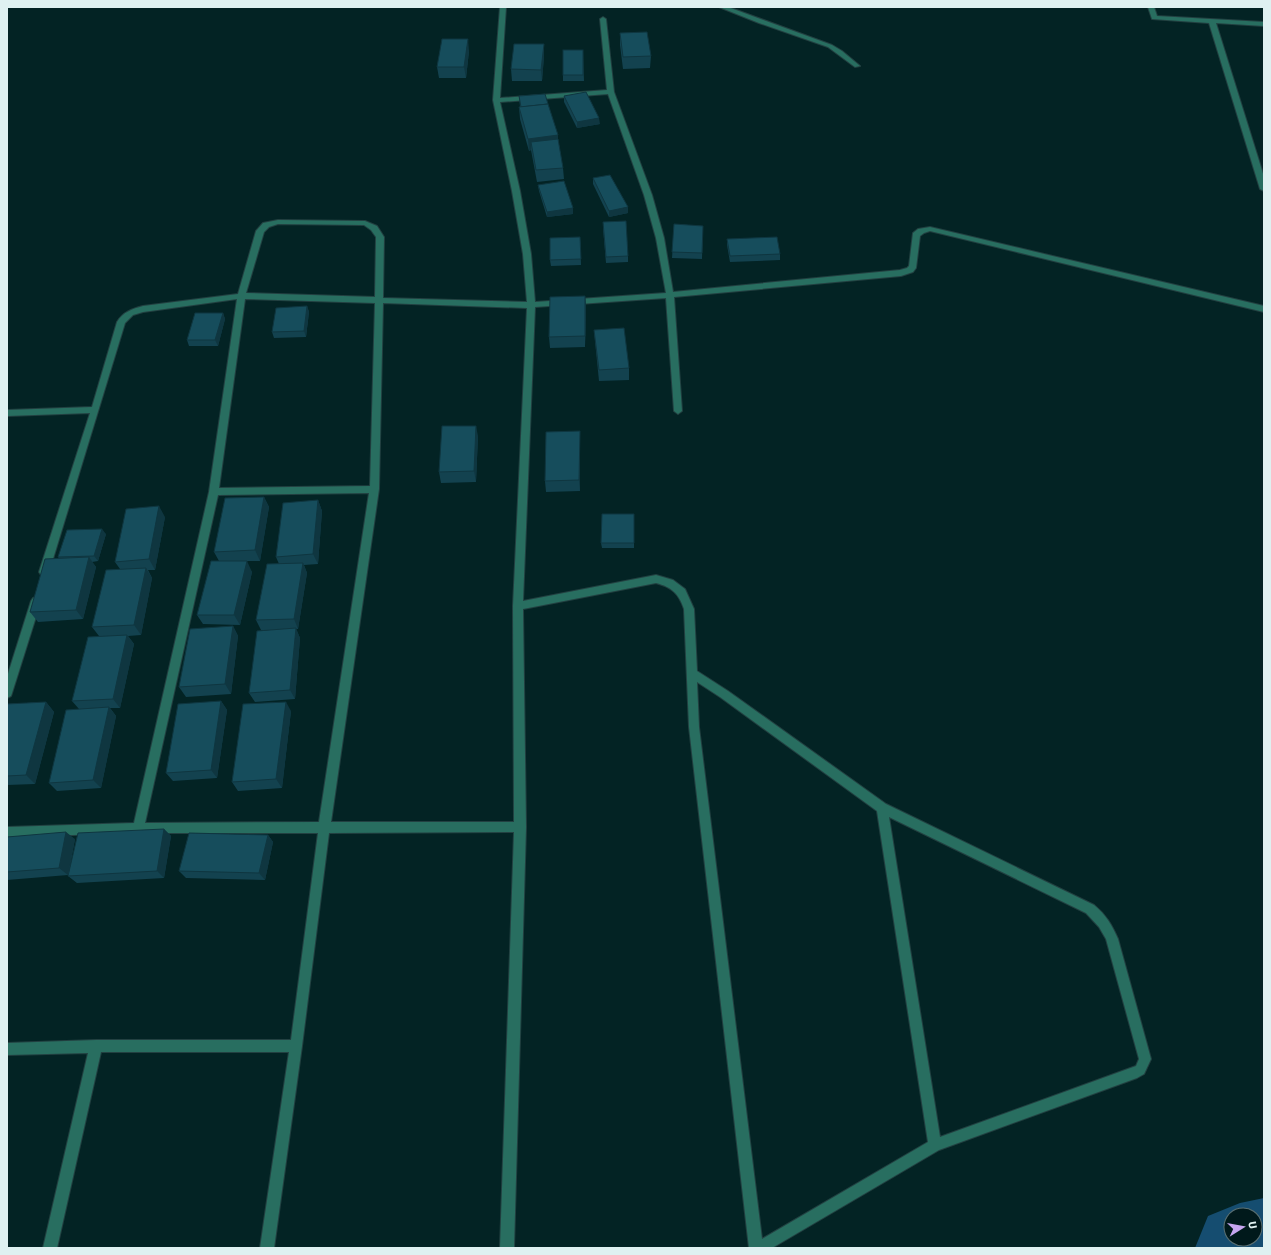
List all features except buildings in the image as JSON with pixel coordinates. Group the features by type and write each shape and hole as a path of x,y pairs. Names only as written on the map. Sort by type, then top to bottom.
{"street":[{"path":"503,7 496,100 516,191 527,254 531,305 518,606 520,828 507,1248"},
{"path":"722,7 830,46 857,66"},
{"path":"1151,7 1154,18 1264,24"},
{"path":"603,19 610,92 648,195 660,238 670,295 678,411"},
{"path":"1212,21 1264,189"},
{"path":"496,100 610,92"},
{"path":"138,828 214,492 241,296 260,231 266,225 278,222 365,223 374,228 380,237 374,489 324,829 296,1046 267,1248"},
{"path":"7,693 121,322 133,311 241,296 379,302 531,305 670,295 904,272 910,270 913,266 916,235 921,231 933,229 1264,309"},
{"path":"7,412 95,410"},
{"path":"214,492 374,489"},
{"path":"518,606 656,579 668,581 680,588 685,596 689,609 694,727 756,1248"},
{"path":"691,673 724,694 882,808 1090,909 1097,914 1103,920 1112,939 1145,1060 1140,1070 1133,1074 935,1145 759,1248"},
{"path":"882,808 935,1145"},
{"path":"7,832 138,828 520,828"},
{"path":"7,1049 96,1046 296,1046"},
{"path":"50,1248 96,1046"}],"waterway":[{"path":"1240,1248 1264,1243"}]}
